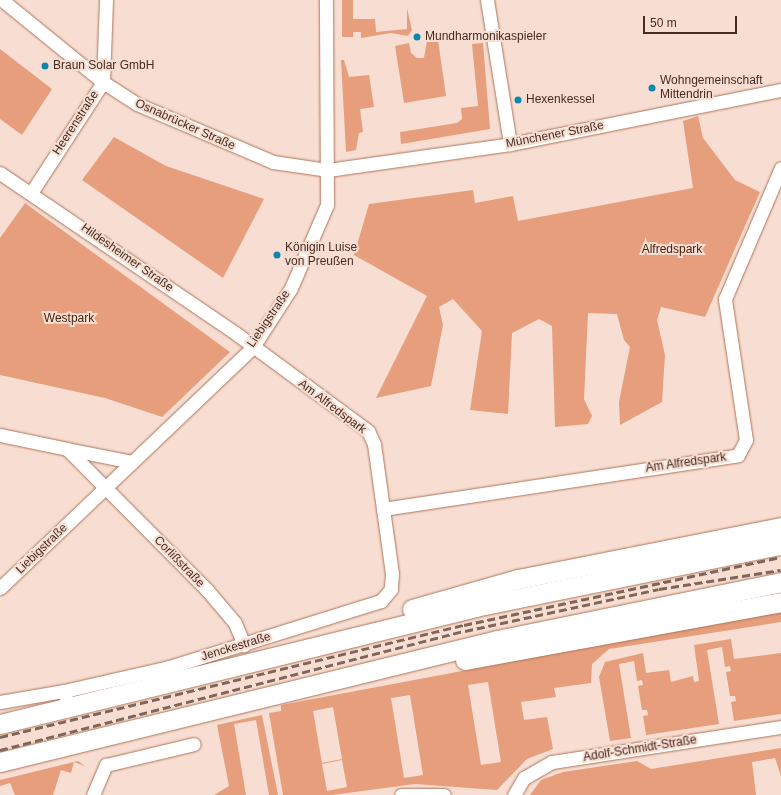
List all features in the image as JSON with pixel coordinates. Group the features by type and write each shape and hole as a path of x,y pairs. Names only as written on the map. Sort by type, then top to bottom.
{"highway":[{"path":"304,647 371,621 518,579 781,527"},
{"path":"0,724 304,647 647,570 781,545"},
{"path":"0,762 497,640 781,582"},
{"path":"323,682 416,669 781,602"}],"street":[{"name":"Osnabrücker Straße","path":"2,0 102,82 171,121 258,156 328,170"},
{"name":"Heerenstraße","path":"31,193 102,82 106,0"},
{"name":"Liebigstraße","path":"0,588 253,347 305,261 327,206 326,0"},
{"path":"487,0 510,144"},
{"name":"Münchener Straße","path":"328,170 510,144 781,90"},
{"name":"Am Alfredspark","path":"383,510 738,455 746,440 725,299 781,168"},
{"name":"Hildesheimer Straße","path":"0,173 253,347"},
{"name":"Am Alfredspark","path":"253,347 368,431 374,444 392,580"},
{"path":"0,435 132,462"},
{"name":"Corlißstraße","path":"67,449 104,488 207,590 236,623 244,644"},
{"name":"Jenckestraße","path":"0,702 65,695 169,667 244,644 380,601 388,595 392,580"},
{"name":"Adolf-Schmidt-Straße","path":"514,795 524,778 536,768 552,762 781,727"},
{"path":"93,795 106,765 194,744"},
{"path":"400,795 444,795"}],"green space":[{"path":"342,0 353,0 353,19 375,19 376,32 407,29 407,8 412,30 408,36 391,33 361,38 361,32 353,32 353,37 342,37"},
{"path":"438,40 446,96 404,103 395,46 409,43 411,53 417,58 424,58 427,41"},
{"path":"483,43 490,129 401,144 400,132 457,123 462,119 461,108 478,106 472,44"},
{"path":"0,49 52,89 22,135 0,119"},
{"path":"341,60 344,60 349,77 369,75 374,107 360,109 363,132 359,133 356,150 346,152"},
{"name":"Alfredspark","path":"698,116 703,138 735,180 760,192 705,317 661,307 657,320 665,355 662,402 620,425 619,402 630,347 624,340 617,314 588,313 584,399 592,416 588,424 555,427 552,326 539,319 512,333 508,414 470,410 482,331 453,299 439,307 443,325 431,386 376,398 427,296 354,255 369,204 473,190 475,203 513,196 518,221 693,188 683,121"},
{"path":"114,137 166,166 264,199 223,278 82,180"},
{"name":"Westpark","path":"25,203 230,352 162,417 105,398 0,375 0,238"},
{"path":"781,611 781,622 609,649 592,664 591,683 554,688 556,697 521,702 524,720 547,717 553,749 527,759 497,790 415,784 332,795 283,795 269,713 281,711 281,705","holes":["488,682 501,762 481,765 468,685","410,695 423,775 404,778 391,698","333,707 342,759 322,763 313,711","342,760 347,787 327,791 322,764"]},
{"path":"731,639 734,659 781,653 781,714 734,721 731,702 736,701 735,696 730,696 726,672 731,671 730,666 725,667 722,647 707,650 719,724 646,735 643,716 648,715 647,710 642,710 638,686 643,685 642,680 637,681 634,661 619,664 631,738 610,741 599,677 605,662 643,653 646,673 669,670 671,682 693,676 694,682 699,681 694,645"},
{"path":"262,715 278,795 269,795 256,720 234,724 246,795 214,795 229,786 217,725"},
{"path":"781,748 781,776 775,758 752,762 756,795 530,795 541,780 563,772 637,761 651,769"},
{"path":"78,761 85,766 74,762 71,773 61,770 53,795 15,795 10,783 0,786 0,780"}],"railway":[{"path":"0,737 464,625 781,557"},
{"path":"0,750 465,631 659,589 781,570"}],"place":[{"name":"Mundharmonikaspieler","path":"417,37"},
{"name":"Braun Solar GmbH","path":"45,66"},
{"name":"Wohngemeinschaft Mittendrin","path":"652,88"},
{"name":"Hexenkessel","path":"518,100"},
{"name":"Königin Luise von Preußen","path":"277,255"}]}
